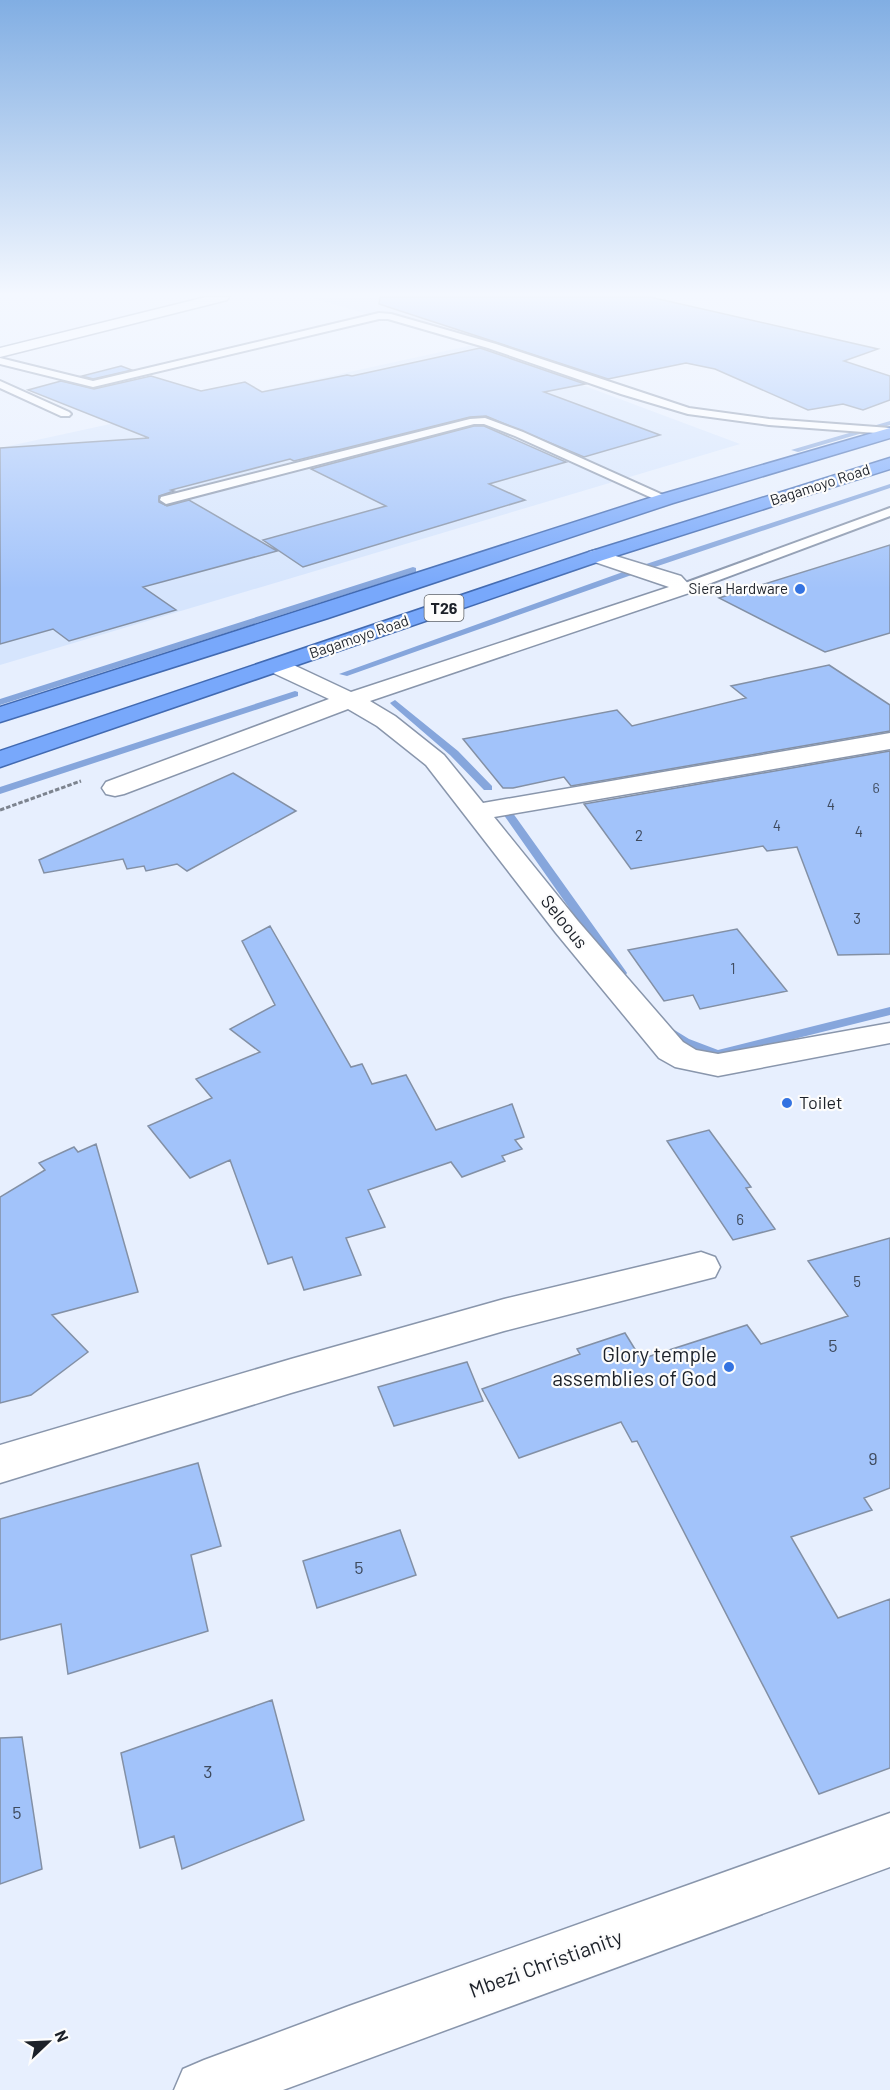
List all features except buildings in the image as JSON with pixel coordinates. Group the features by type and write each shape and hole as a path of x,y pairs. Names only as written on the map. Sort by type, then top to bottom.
{"highway":[{"name":"Bagamoyo Road","path":"0,715 666,499 890,432"},
{"name":"Bagamoyo Road","path":"0,759 596,556 890,463"}],"street":[{"path":"115,788 350,700 682,589 674,580 596,556"},
{"name":"Seloous","path":"277,666 350,700 386,721 435,760 567,927 671,1050 687,1059 718,1065 890,1033"},
{"path":"478,812 890,741"},
{"path":"0,1464 260,1385 504,1315 701,1267"},
{"name":"Mbezi Christianity","path":"204,2090 349,2035 890,1840"}],"lane":[{"path":"32,395 65,414"},
{"path":"633,395 687,411 747,420 890,432"},
{"path":"166,500 474,421 485,421 519,434 666,499"},
{"path":"682,589 890,512"}],"shaded area":[{"path":"246,395 608,395 740,444 0,665 0,448"}],"waterway":[{"path":"795,450 890,423"},
{"path":"344,674 637,570 890,486"},
{"path":"0,702 413,570"},
{"path":"0,791 295,694"},
{"path":"395,703 454,753 488,788"},
{"path":"506,811 621,973"},
{"path":"668,1030 684,1042 718,1054 890,1011"}],"place":[{"name":"Siera Hardware","path":"800,589"},
{"name":"Toilet","path":"787,1103"},
{"name":"Glory temple assemblies of God","path":"729,1367"}]}
